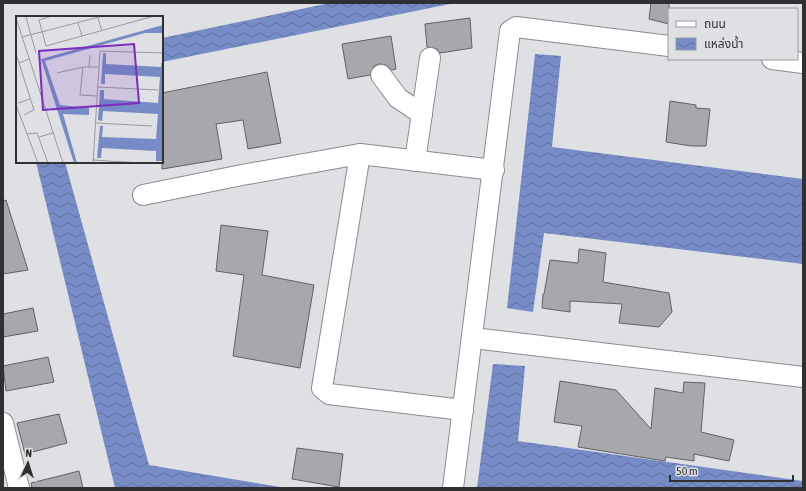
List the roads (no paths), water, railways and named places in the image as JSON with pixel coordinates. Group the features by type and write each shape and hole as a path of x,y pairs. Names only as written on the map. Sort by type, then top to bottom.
{"street":[{"path":"453,488 494,170 508,34 516,27 668,46"},
{"path":"415,161 430,58"},
{"path":"780,60 803,63"},
{"path":"381,75 398,98 422,114"},
{"path":"143,195 242,175 360,154 494,170"},
{"path":"360,154 322,388 329,394 463,410"},
{"path":"473,338 803,377"},
{"path":"3,423 19,488"}],"water":[{"path":"330,3 455,3 163,62 163,38"},
{"path":"535,54 561,56 552,147 803,179 803,264 544,233 533,312 507,308"},
{"path":"36,163 65,163 149,465 286,488 115,488"},
{"path":"493,364 525,366 518,441 803,481 803,488 477,488"}]}
